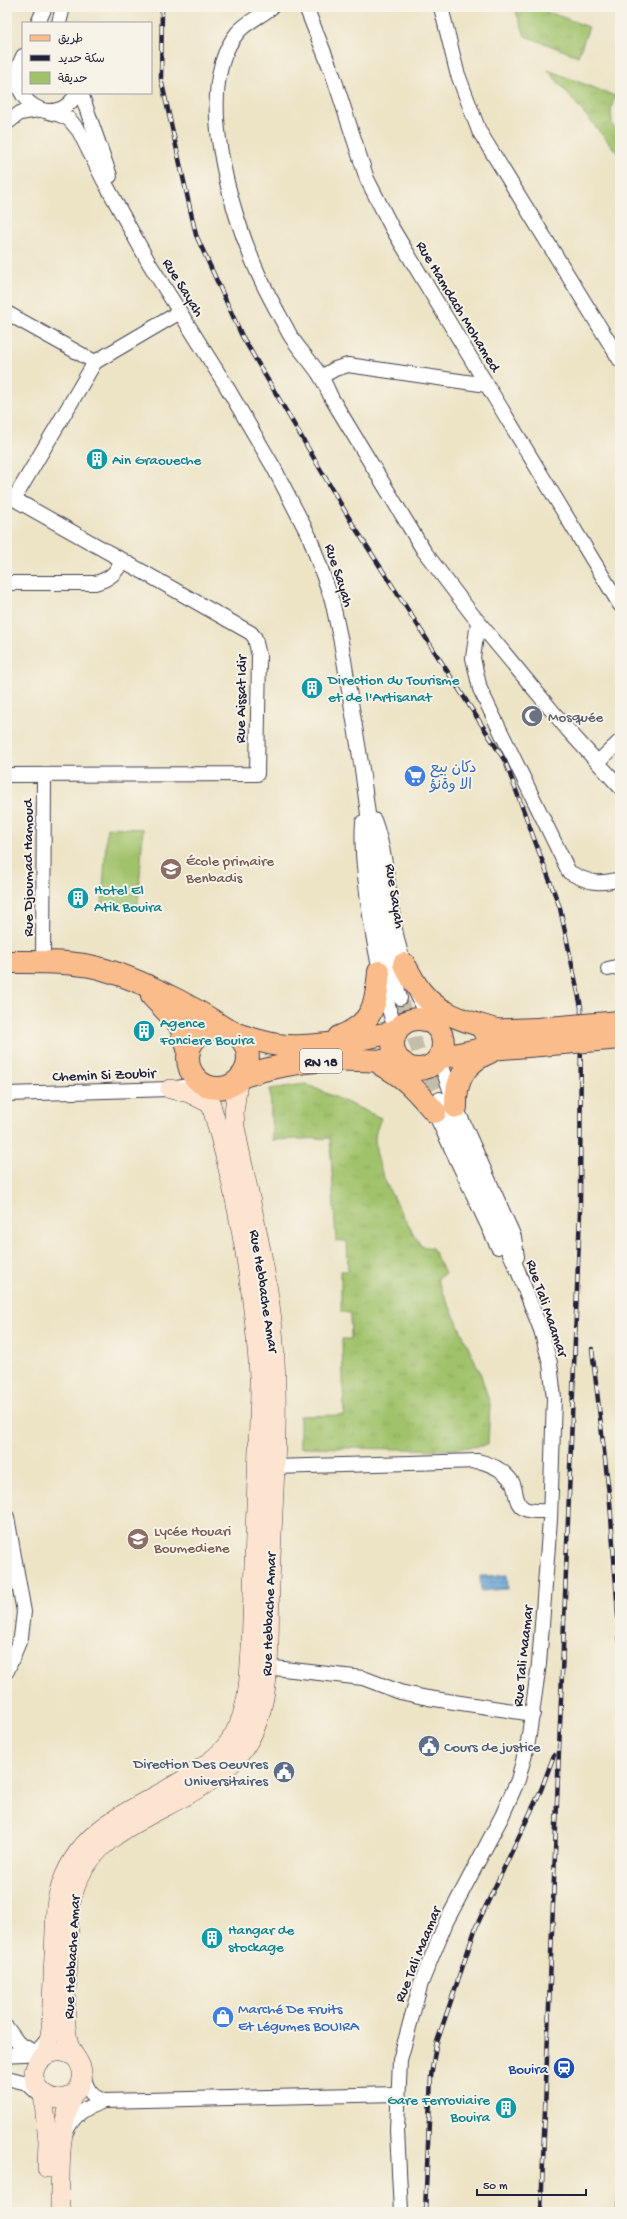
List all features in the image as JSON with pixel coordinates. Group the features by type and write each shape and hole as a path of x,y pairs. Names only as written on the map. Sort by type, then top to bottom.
{"main road":[{"name":"RN 18","path":"7,962 43,962 89,966 129,978 213,1020 229,1031 271,1044 287,1046 331,1043"},
{"path":"404,964 423,994 438,1008 498,1040"},
{"path":"331,1043 348,1034 366,1020 375,1004 379,972"},
{"name":"RN 18","path":"129,978 159,1002 180,1025 189,1051"},
{"path":"498,1040 437,1028 427,1021 415,1019 401,1026 396,1032 393,1045 398,1058 403,1063 410,1067 426,1067 439,1058 498,1040 538,1037 620,1038"},
{"path":"538,1037 620,1022"},
{"path":"437,1028 443,1042 439,1058"},
{"path":"170,1089 190,1093 206,1091 222,1088 239,1079 246,1070 248,1053 242,1042 229,1031 215,1029 198,1036 189,1051 188,1060 190,1070 206,1091"},
{"path":"331,1043 396,1032"},
{"path":"363,1059 397,1073 416,1090 444,1106 456,1094 462,1073 498,1040"},
{"name":"RN 18","path":"239,1079 288,1063 363,1059 403,1063"},
{"name":"Rue Hebbache Amar","path":"80,2066 68,2045 66,2017 69,1926 74,1888 83,1870 104,1845 137,1822 212,1780 231,1764 247,1745 258,1723 264,1698 276,1403 272,1319 235,1126 234,1112 239,1079"},
{"name":"Rue Hebbache Amar","path":"42,2054 51,2028 56,1905 59,1887 67,1867 78,1850 93,1834 115,1818 187,1777 222,1750 234,1734 243,1714 248,1691 251,1649 260,1409 258,1360 250,1283 222,1143 206,1091"},
{"path":"26,2086 35,2074 42,2054 63,2051 80,2066 81,2085 73,2094 68,2106 61,2142 60,2212"},
{"path":"26,2086 58,2099 73,2094"},
{"path":"26,2086 48,2141 47,2212"}],"street":[{"path":"38,22 45,7"},
{"path":"59,22 63,7"},
{"path":"272,7 238,32 230,44 223,62 216,101 220,150 235,212 257,270 291,337 321,377 332,398 424,551 478,622 568,730 620,787"},
{"name":"Rue Hamdach Mohamed","path":"306,7 333,75 367,179 392,228 620,605"},
{"path":"441,7 457,72 479,131 620,360"},
{"path":"7,86 20,60"},
{"path":"20,60 15,83 20,97 31,107 42,110"},
{"path":"7,123 20,113 65,106 76,94"},
{"name":"Rue Sayah","path":"81,94 120,207"},
{"name":"Rue Sayah","path":"42,110 69,119 80,131 104,181 120,207 149,263 225,384 274,468 310,538 332,600 341,642 389,958 400,998"},
{"path":"11,497 95,362 180,312"},
{"path":"7,313 95,362"},
{"path":"321,377 335,368 348,365 487,385"},
{"name":"Rue Aissat Idir","path":"7,775 257,774 259,656 255,638 251,633 11,497"},
{"path":"7,583 95,583 107,580 116,573 122,560"},
{"path":"478,622 473,658 480,689 569,872 584,880 604,884 620,879"},
{"path":"598,762 620,741"},
{"name":"Rue Djoumad Hamoud","path":"43,962 44,775"},
{"path":"365,793 381,840 391,910 404,964 424,1011 437,1028"},
{"path":"365,793 361,843 379,972 396,1032"},
{"path":"439,1058 444,1106 497,1246 518,1271"},
{"path":"403,1063 416,1080 444,1106 514,1237 518,1271"},
{"name":"Chemin Si Zoubir","path":"7,1094 170,1089"},
{"name":"Rue Tali Maamar","path":"401,2212 397,2130 400,2060 421,1983 446,1922 502,1816 518,1780 528,1742 540,1664 550,1511 553,1379 541,1330 518,1271"},
{"path":"274,1467 478,1461 491,1464 504,1473 512,1482 519,1504 525,1510 550,1511"},
{"path":"7,1517 24,1612 24,1627 20,1641 7,1671"},
{"path":"266,1667 363,1678 400,1692 428,1698 533,1714"},
{"path":"7,2028 18,2043 42,2054"},
{"path":"7,2055 42,2054"},
{"path":"80,2066 86,2088 94,2096 104,2101"},
{"path":"61,2142 70,2123 78,2113 87,2107 104,2101 398,2094"}],"green space":[{"path":"516,7 535,7 589,27 578,56 525,36 515,9"},
{"path":"548,70 615,96 611,109 612,124 620,135 620,156"},
{"path":"107,827 143,829 138,906 102,904"},
{"path":"306,1084 381,1118 376,1131 375,1139 380,1167 385,1181 406,1222 421,1246 432,1248 445,1273 437,1279 480,1372 490,1404 488,1445 447,1450 300,1447 300,1416 344,1415 342,1339 351,1339 350,1313 341,1312 341,1271 348,1271 347,1241 336,1241 330,1138 272,1140 270,1089"}],"water":[{"path":"507,1575 508,1589 481,1591 480,1576"}],"tunnel":[{"path":"400,998 419,1053 440,1099"}],"railway":[{"path":"162,7 161,79 196,235 242,336 352,523 505,761 560,908 581,1007 580,1212 541,2212"},
{"path":"592,1349 610,1502 620,1642"},
{"path":"425,2212 431,2076 436,2045 476,1927 541,1790 554,1755"},
{"path":"619,2212 620,2199"}],"place":[{"name":"Ain Graoueche","path":"97,459"},
{"name":"Direction du Tourisme et de l'Artisanat","path":"312,688"},
{"name":"Mosquée","path":"532,716"},
{"name":"دكان بيع الا وةنؤ","path":"415,776"},
{"name":"École primaire Benbadis","path":"171,869"},
{"name":"Hotel El Atik Bouira","path":"78,898"},
{"name":"Agence Fonciere Bouira","path":"144,1031"},
{"name":"Lycée Houari Boumediene","path":"138,1539"},
{"name":"Cours de justice","path":"429,1746"},
{"name":"Direction Des Oeuvres Universitaires","path":"284,1772"},
{"name":"Hangar de stockage","path":"212,1938"},
{"name":"Marché De Fruits Et Légumes BOUIRA","path":"223,2017"},
{"name":"Bouira","path":"564,2068"},
{"name":"Gare Ferroviaire Bouira","path":"506,2108"}]}
